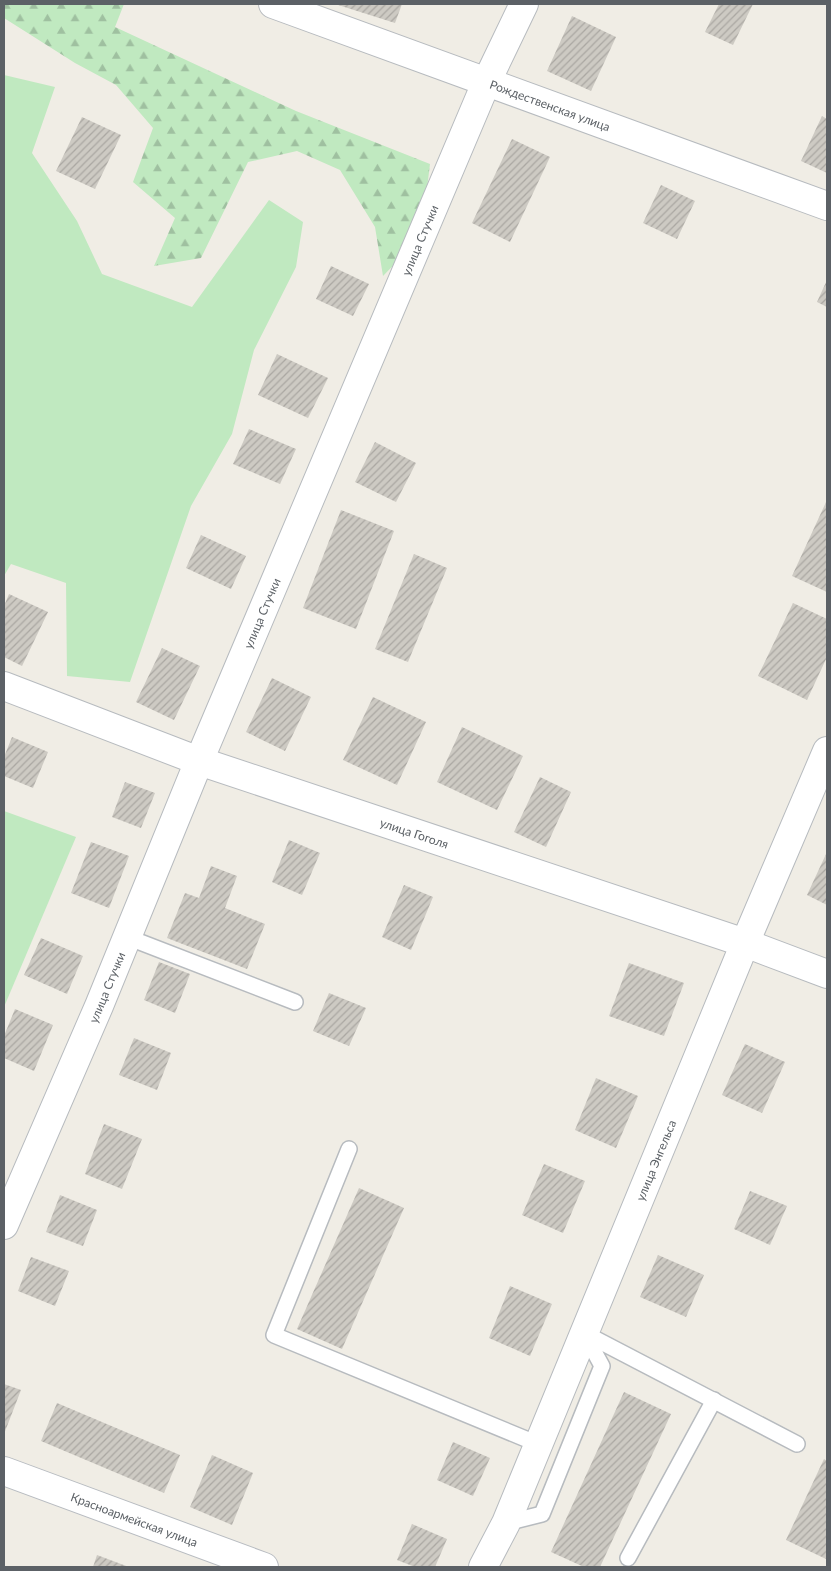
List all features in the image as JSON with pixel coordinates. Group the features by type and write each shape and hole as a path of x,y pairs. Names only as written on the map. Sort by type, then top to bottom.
{"street":[{"name":"Рождественская улица","path":"273,4 827,206"},
{"name":"улица Стучки","path":"4,1225 100,1006 199,761 486,83 524,4"},
{"name":"улица Гоголя","path":"4,686 199,761 745,943 827,974"},
{"name":"улица Энгельса","path":"483,1567 506,1523 745,943 827,752"},
{"name":"Красноармейская улица","path":"4,1471 264,1567"}],"lane":[{"path":"127,937 295,1002"},
{"path":"349,1148 274,1334 538,1444"},
{"path":"584,1333 797,1444"},
{"path":"506,1523 542,1514 602,1366 584,1333"},
{"path":"628,1558 714,1400"}],"green space":[{"path":"4,4 124,4 115,27 296,111 430,164 421,237 383,276 375,227 340,170 297,151 248,162 201,258 154,266 175,218 133,182 153,128 116,85 75,63 4,18"},
{"path":"4,75 55,87 32,153 77,221 102,274 192,307 269,200 303,222 296,267 254,350 232,434 191,506 130,682 67,676 66,583 11,564 4,576"},
{"path":"4,811 76,837 4,1007"}],"building":[{"path":"335,4 402,4 395,23"},
{"path":"719,4 753,4 733,45 705,32"},
{"path":"572,16 616,37 591,91 547,71"},
{"path":"822,116 827,119 827,173 801,161"},
{"path":"82,117 121,135 95,189 56,171"},
{"path":"512,139 550,157 510,242 472,223"},
{"path":"661,185 695,201 677,239 643,223"},
{"path":"331,266 369,284 353,316 316,299"},
{"path":"827,280 827,307 817,302"},
{"path":"277,354 328,378 308,418 258,395"},
{"path":"249,429 296,449 280,484 233,464"},
{"path":"375,442 416,463 396,502 355,482"},
{"path":"827,500 827,592 792,576"},
{"path":"341,510 394,531 356,629 303,608"},
{"path":"201,535 246,556 231,589 186,568"},
{"path":"414,554 447,568 408,662 375,649"},
{"path":"9,594 48,612 22,666 4,657 4,606"},
{"path":"793,603 827,619 827,657 807,700 758,676"},
{"path":"162,648 200,666 174,720 136,702"},
{"path":"272,678 311,697 285,751 246,732"},
{"path":"373,697 426,722 397,785 343,760"},
{"path":"462,727 523,756 497,810 437,782"},
{"path":"12,737 48,752 33,788 4,776 4,757"},
{"path":"540,777 571,792 546,847 514,832"},
{"path":"125,782 155,793 141,828 112,817"},
{"path":"289,840 320,853 302,895 272,882"},
{"path":"91,842 129,856 109,908 71,893"},
{"path":"827,852 827,905 807,895"},
{"path":"211,866 237,876 225,908 265,924 247,969 167,938 185,893 199,898"},
{"path":"404,885 433,897 411,950 382,937"},
{"path":"41,938 83,956 67,994 24,975"},
{"path":"159,962 190,974 175,1013 144,1000"},
{"path":"629,963 684,983 664,1036 609,1016"},
{"path":"329,993 366,1008 349,1046 313,1031"},
{"path":"15,1009 53,1025 34,1071 4,1058 4,1036"},
{"path":"134,1038 171,1053 157,1090 119,1075"},
{"path":"745,1044 785,1062 762,1113 722,1095"},
{"path":"596,1078 638,1096 616,1148 575,1130"},
{"path":"104,1124 142,1139 122,1189 85,1174"},
{"path":"544,1164 585,1181 563,1233 522,1215"},
{"path":"359,1188 404,1208 342,1349 297,1329"},
{"path":"750,1191 787,1206 770,1245 734,1229"},
{"path":"60,1195 97,1210 83,1246 46,1232"},
{"path":"658,1255 704,1275 686,1317 640,1297"},
{"path":"31,1257 69,1271 55,1306 18,1291"},
{"path":"510,1286 552,1304 530,1356 489,1338"},
{"path":"4,1384 21,1390 4,1434"},
{"path":"624,1392 671,1414 600,1567 584,1567 551,1552"},
{"path":"57,1403 180,1455 164,1493 41,1441"},
{"path":"453,1442 490,1458 473,1496 437,1480"},
{"path":"212,1455 253,1473 232,1525 190,1507"},
{"path":"824,1459 827,1461 826,1559 786,1540"},
{"path":"412,1524 447,1539 435,1567 415,1567 397,1560"},
{"path":"97,1555 129,1567 93,1567"}]}
